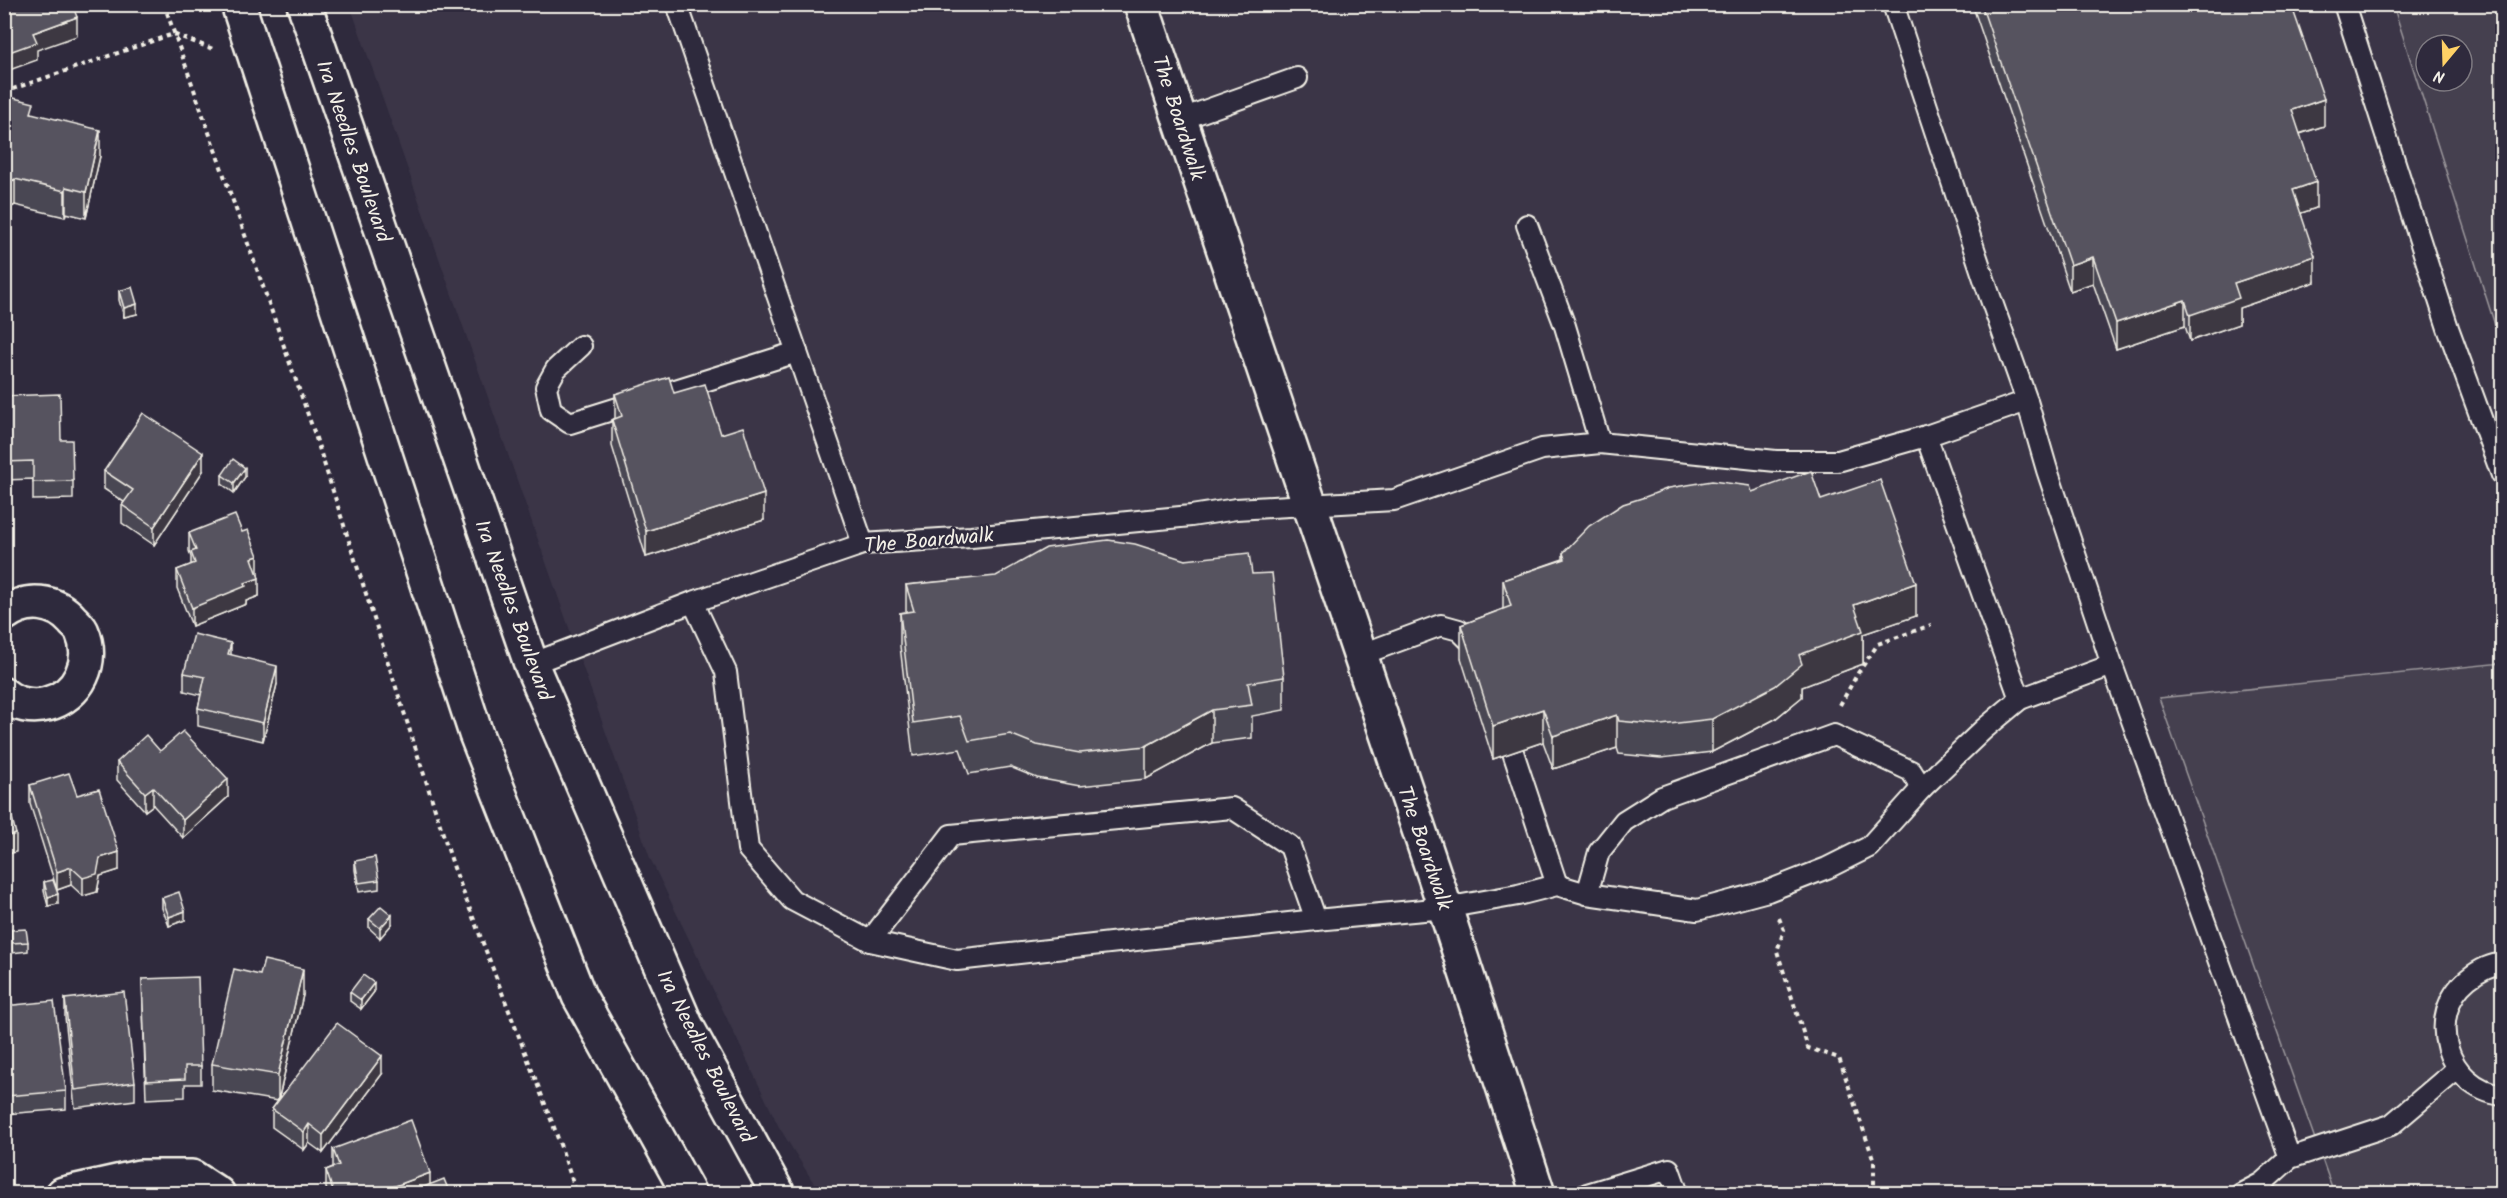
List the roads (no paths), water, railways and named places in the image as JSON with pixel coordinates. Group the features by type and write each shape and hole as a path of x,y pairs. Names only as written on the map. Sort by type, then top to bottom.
{"main road":[{"path":"238,4 476,734 579,996 689,1194"},
{"name":"Ira Needles Boulevard","path":"304,4 531,664 686,1025 778,1194"},
{"name":"The Boardwalk","path":"1141,4 1445,908 1538,1194"},
{"path":"4,614 14,607 31,602 50,604 66,612 82,631 87,657 80,681 71,692 56,702 39,706 21,704 4,695"},
{"path":"63,1194 139,1177 192,1177 219,1194"}],"lane":[{"path":"676,4 863,544"},
{"path":"1893,4 1988,291 2027,400 2047,470 2112,665 2290,1158"},
{"path":"2344,4 2448,328 2502,475"},
{"path":"1179,120 1297,78"},
{"path":"1527,225 1565,326 1600,443"},
{"path":"581,346 556,369 546,387 551,410 570,423 798,352"},
{"path":"1309,504 1394,500 1542,449 1600,443 1776,461 1838,461 1926,436 2027,400"},
{"path":"1926,436 2020,699"},
{"name":"The Boardwalk","path":"531,664 693,602 863,544 971,537 1191,516 1236,509 1309,504"},
{"path":"693,602 726,672 748,849 792,900 870,941 957,960 1445,908 1518,895 1557,885 1587,894 1697,910 1767,891 1827,868 1869,847 1922,788 1984,729 2020,699 2112,665"},
{"path":"1360,655 1441,626 1459,630 1473,642 1483,662"},
{"path":"1498,707 1557,885"},
{"path":"1587,894 1599,852 1624,821 1662,797 1834,735 1911,771 1922,788"},
{"path":"870,941 951,835 1232,808 1290,846 1316,920"},
{"path":"2502,964 2477,972 2459,986 2448,1005 2444,1027 2446,1049 2457,1069 2472,1084 2491,1094 2502,1095"},
{"path":"2241,1194 2262,1183 2290,1158 2391,1125 2457,1069"},
{"path":"1587,1194 1669,1169 1678,1194"}]}
